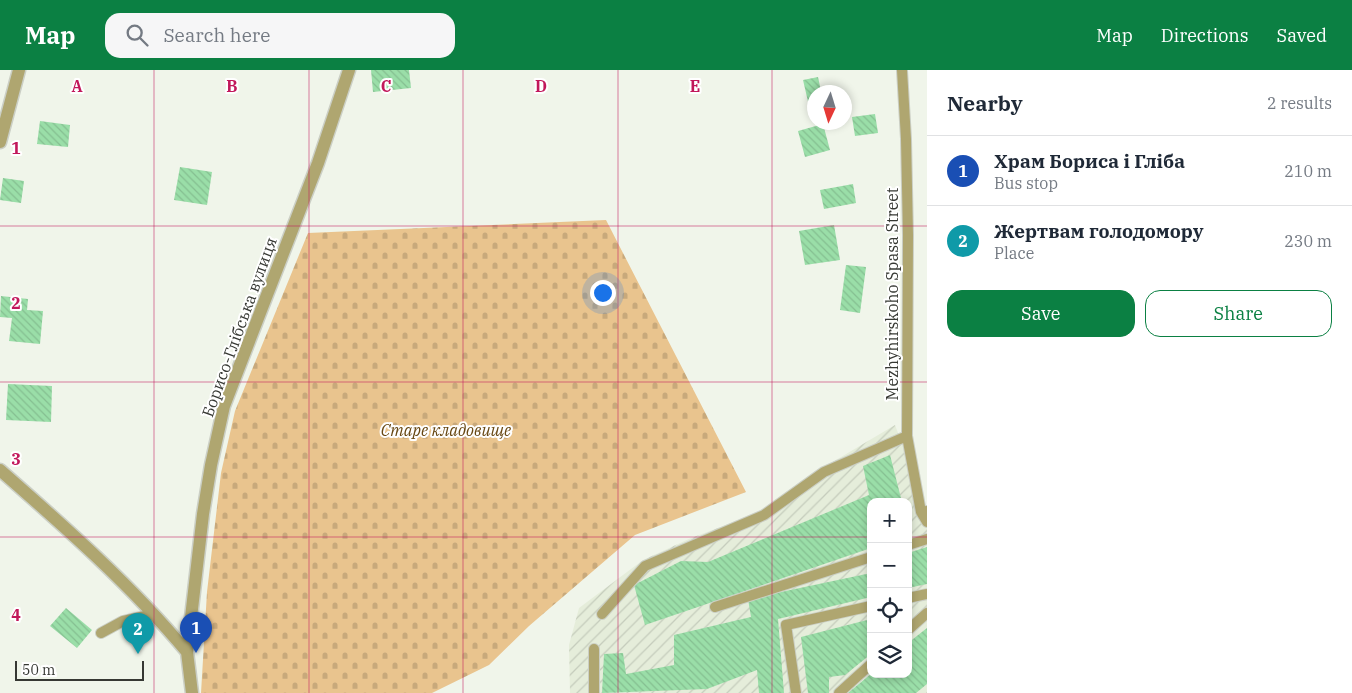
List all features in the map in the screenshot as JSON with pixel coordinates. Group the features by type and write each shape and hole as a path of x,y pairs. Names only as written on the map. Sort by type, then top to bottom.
{"street":[{"path":"0,142 19,70"},
{"name":"Борисо-Глібська вулиця","path":"192,693 187,652 210,466 224,406 318,162 349,70"},
{"path":"0,470 56,520 154,614 187,652"}],"lane":[{"name":"Mezhyhirskoho Spasa Street","path":"902,70 908,216 907,436 924,511"},
{"path":"602,614 644,566 764,515 824,472 907,436"},
{"path":"924,511 927,522"},
{"path":"912,544 927,539"},
{"path":"715,607 867,558"},
{"path":"912,597 927,594"},
{"path":"796,693 786,625 867,607"},
{"path":"912,626 927,613"},
{"path":"101,634 123,621 154,614"},
{"path":"594,649 594,693"},
{"path":"839,693 867,668"}],"shaded area":[{"path":"895,425 927,510 927,693 570,693 569,645 579,608 643,560 691,538 758,513 809,476"}],"green space":[{"name":"Старе кладовище","path":"606,220 746,492 635,535 529,626 489,665 432,693 201,693 207,592 221,473 235,411 308,233"}],"building":[{"path":"371,70 409,70 411,88 373,92"},
{"path":"818,77 820,85 807,85 807,97 803,80"},
{"path":"875,114 878,133 855,136 852,117"},
{"path":"40,121 70,125 68,147 37,144"},
{"path":"807,128 807,130 825,130 830,150 805,157 798,131"},
{"path":"180,167 212,172 207,205 174,200"},
{"path":"3,178 24,181 21,203 0,200"},
{"path":"853,184 856,203 824,209 820,190"},
{"path":"834,225 840,260 805,265 799,231"},
{"path":"846,265 866,267 860,313 840,310"},
{"path":"1,296 28,299 27,310 43,311 40,344 9,341 12,318 0,317"},
{"path":"8,384 52,386 51,422 6,420"},
{"path":"890,455 901,498 867,498 867,549 645,625 634,585 681,561 708,562 869,495 863,466"},
{"path":"927,547 927,584 912,587 912,552"},
{"path":"867,574 867,598 778,619 784,693 759,693 757,670 707,689 602,693 604,654 623,653 626,674 674,665 674,635 751,617 748,599"},
{"path":"66,608 92,630 77,648 50,626"},
{"path":"867,620 867,657 845,675 829,677 829,693 808,693 801,637"},
{"path":"927,628 927,684 916,693 848,693 867,677 912,678 912,640"}],"place":[{"name":"Храм Бориса і Гліба","path":"196,653"},
{"name":"Жертвам голодомору","path":"138,654"}]}
